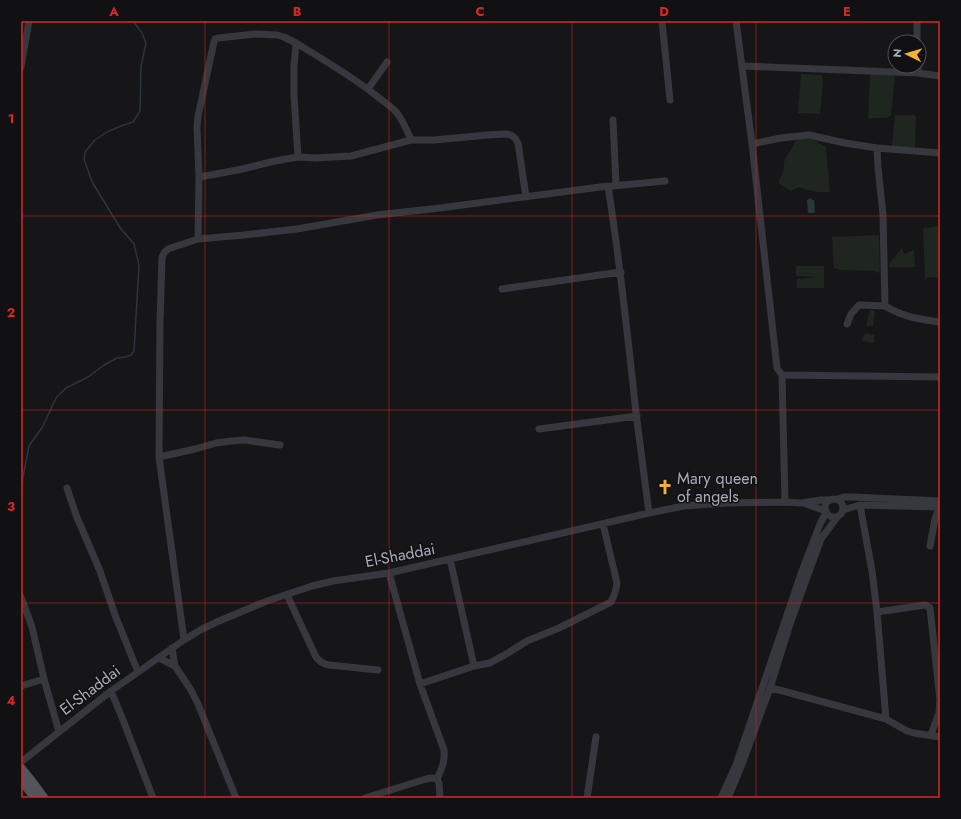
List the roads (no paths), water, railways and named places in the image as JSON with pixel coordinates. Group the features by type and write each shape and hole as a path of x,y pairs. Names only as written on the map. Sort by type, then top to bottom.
{"main road":[{"path":"21,768 44,798"},
{"path":"21,780 35,798"}],"street":[{"path":"21,67 29,21"},
{"path":"662,21 670,100"},
{"path":"736,21 752,144 777,368 782,375 785,502"},
{"path":"917,21 917,34"},
{"path":"198,239 199,177 197,121 215,39 255,34 277,35 284,37 328,62 368,89 396,111 406,127 411,140"},
{"path":"296,44 294,96 298,157"},
{"path":"368,89 387,62"},
{"path":"742,66 887,68"},
{"path":"927,72 940,76"},
{"path":"613,120 616,185"},
{"path":"199,177 298,157 314,158 351,156 411,140 506,134 511,135 518,143 526,197"},
{"path":"752,144 780,138 809,135 877,148 940,153"},
{"path":"877,148 883,214 885,306"},
{"path":"184,640 159,457 162,257 168,249 198,239 259,234 384,214 616,185 665,181"},
{"path":"608,186 621,272 649,513"},
{"path":"502,289 621,272"},
{"path":"847,324 851,314 858,305 885,306 904,316 940,322"},
{"path":"782,375 940,377"},
{"path":"539,429 637,416"},
{"path":"159,457 216,443 231,441 244,440 280,445"},
{"path":"67,488 76,515 100,572 138,672"},
{"name":"El-Shaddai","path":"21,762 110,691 202,629 267,601 312,586 333,581 389,573 450,560 684,506 727,503 802,503 844,497 940,505"},
{"path":"721,798 738,766 770,688 807,558 826,512 826,504 833,499 842,502 844,510"},
{"path":"802,503 826,512 830,516 838,516"},
{"path":"860,505 872,571 877,612 886,719"},
{"path":"728,798 789,620 821,538 838,516 844,510 860,505 940,505 935,518 930,546"},
{"path":"420,684 490,662 527,641 560,628 611,602 615,596 617,583 603,524"},
{"path":"450,560 474,666"},
{"path":"389,573 420,684 444,750 443,766 437,779 439,783 440,798"},
{"path":"287,595 319,661 323,664 329,665 378,670"},
{"path":"21,597 32,627 44,679 59,732"},
{"path":"877,612 925,605 930,608 937,649 940,700 939,713 931,735"},
{"path":"172,648 175,666 191,690 198,704 236,798"},
{"path":"159,658 175,666"},
{"path":"21,686 44,679"},
{"path":"770,688 783,690 886,719 907,731 922,735 940,737"},
{"path":"110,691 124,720 153,798"},
{"path":"587,798 596,737"},
{"path":"365,798 426,779 437,779"}],"waterway":[{"path":"21,499 23,477 29,446 43,426 56,398 66,388 88,377 104,365 117,358 131,355 134,351 139,265 134,244 121,229 92,182 84,159 85,152 95,140 107,132 133,122 140,111 141,66 146,43 142,33 133,21"}],"place":[{"name":"Mary queen of angels","path":"665,487"}]}
